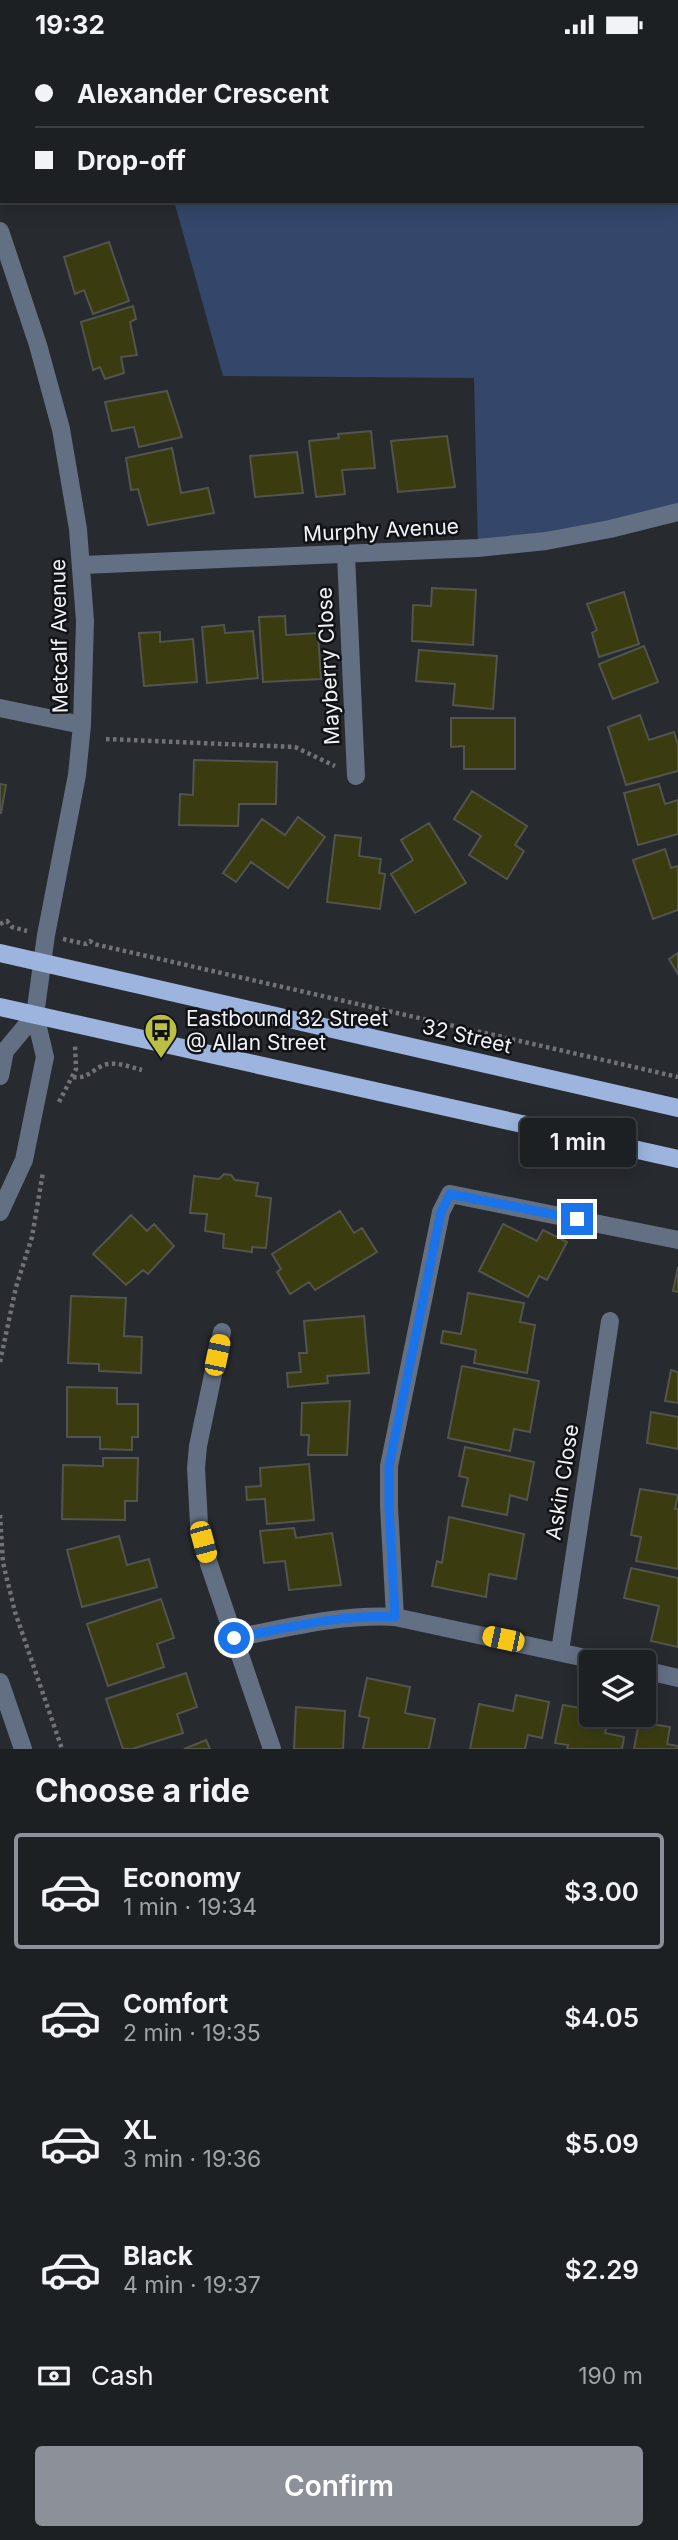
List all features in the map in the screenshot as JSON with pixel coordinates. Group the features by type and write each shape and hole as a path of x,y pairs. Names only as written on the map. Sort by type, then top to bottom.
{"main road":[{"name":"32 Street","path":"0,953 678,1108"},
{"path":"0,1007 678,1159"}],"street":[{"name":"Metcalf Avenue","path":"0,232 38,345 54,403 69,473 83,565 85,621 82,725 73,801 42,963 35,1015"},
{"name":"Murphy Avenue","path":"83,565 478,548 546,541 678,512"},
{"name":"Mayberry Close","path":"346,555 356,776"},
{"path":"0,708 82,725"},
{"path":"0,1076 5,1051 35,1015"},
{"path":"0,1212 24,1160 45,1057 35,1015"},
{"path":"395,1617 389,1466 441,1212 450,1194 678,1240"},
{"name":"Askin Close","path":"559,1651 610,1321"},
{"path":"222,1332 198,1446 199,1524 272,1749"},
{"path":"234,1638 336,1619 360,1616 395,1617 579,1656"},
{"path":"656,1673 678,1678"},
{"path":"0,1682 23,1749"}],"path":[{"path":"106,739 295,747 356,776"},
{"path":"0,924 7,921 9,924"},
{"path":"83,972 86,944 90,941 678,1077"},
{"path":"57,1109 76,1069 74,1051 77,1024"},
{"path":"73,1077 86,1076 104,1065 113,1063 142,1070"},
{"path":"0,1362 16,1287 33,1237 44,1162"},
{"path":"0,1515 3,1563 15,1612 62,1749"}],"shaded area":[{"path":"175,203 678,203 678,512 478,548 474,378 223,376"}],"building":[{"path":"109,242 129,301 93,314 84,290 75,294 64,257"},
{"path":"133,306 136,319 130,322 137,355 121,357 124,373 105,379 100,367 93,370 81,322"},
{"path":"167,391 182,437 139,447 134,427 112,431 105,402"},
{"path":"371,431 375,468 342,470 345,494 316,497 309,441 339,438 338,434"},
{"path":"447,436 455,487 398,492 391,441"},
{"path":"172,448 181,493 208,488 214,513 148,525 138,489 131,490 126,458"},
{"path":"297,452 303,493 255,497 250,456"},
{"path":"432,588 476,590 473,645 412,641 413,605 431,606"},
{"path":"624,592 639,644 599,657 592,633 597,630 587,604"},
{"path":"285,616 286,635 318,633 321,679 263,682 259,617"},
{"path":"224,625 225,633 253,631 258,678 207,683 202,627"},
{"path":"160,632 160,642 193,639 197,682 144,686 139,633"},
{"path":"644,646 658,682 613,699 599,664"},
{"path":"419,650 497,656 493,709 453,705 455,684 416,681"},
{"path":"640,715 649,740 674,732 678,745 678,771 626,785 608,727"},
{"path":"451,718 515,718 515,769 464,769 464,746 451,747"},
{"path":"194,760 277,762 276,804 239,804 238,826 179,825 180,794 193,795"},
{"path":"0,784 6,785 1,813 0,813"},
{"path":"659,784 665,804 678,800 678,834 638,845 624,793"},
{"path":"472,791 527,826 515,845 524,851 507,879 469,855 481,836 454,819"},
{"path":"298,817 325,837 288,888 251,862 236,882 223,873 262,819 285,835"},
{"path":"429,823 466,883 415,913 391,874 413,860 401,840"},
{"path":"335,835 361,838 359,856 381,859 379,873 385,874 380,909 327,902"},
{"path":"665,849 671,868 678,866 678,910 653,919 633,860"},
{"path":"678,953 678,974 669,959"},
{"path":"224,1174 231,1175 235,1180 258,1183 256,1196 271,1198 266,1248 252,1247 252,1252 223,1248 224,1234 205,1231 207,1214 190,1213 194,1176 219,1179"},
{"path":"340,1211 354,1233 362,1228 377,1252 315,1290 309,1282 290,1294 277,1272 281,1269 272,1254"},
{"path":"131,1215 147,1231 154,1224 174,1246 148,1274 143,1270 126,1285 93,1254"},
{"path":"503,1224 537,1241 543,1230 567,1242 547,1280 539,1276 528,1297 479,1271"},
{"path":"678,1267 678,1292 673,1291"},
{"path":"468,1293 524,1303 520,1322 535,1325 527,1373 474,1363 476,1350 441,1343 443,1331 461,1334"},
{"path":"71,1296 126,1298 124,1336 142,1337 141,1373 99,1371 99,1364 68,1363"},
{"path":"364,1316 369,1373 327,1376 328,1383 288,1387 287,1373 301,1372 299,1353 307,1353 304,1321"},
{"path":"462,1366 539,1381 530,1432 514,1429 510,1451 448,1438"},
{"path":"671,1370 678,1372 678,1403 665,1401"},
{"path":"67,1387 117,1388 117,1404 138,1404 138,1437 132,1437 132,1450 100,1449 100,1437 67,1437"},
{"path":"350,1401 347,1455 308,1455 309,1435 301,1435 302,1403"},
{"path":"651,1412 678,1417 678,1449 647,1443"},
{"path":"465,1447 534,1462 527,1500 510,1495 507,1515 462,1506 468,1478 459,1476"},
{"path":"103,1458 138,1458 137,1501 125,1501 125,1520 62,1519 63,1465 103,1466"},
{"path":"309,1464 314,1520 267,1524 265,1499 247,1500 246,1487 261,1486 260,1468"},
{"path":"640,1489 678,1495 675,1509 678,1509 678,1569 636,1561 641,1537 631,1535"},
{"path":"449,1517 524,1534 516,1579 489,1574 486,1597 432,1586 437,1561 442,1563"},
{"path":"294,1528 296,1538 332,1533 341,1585 289,1590 285,1561 264,1563 260,1531"},
{"path":"119,1536 127,1565 149,1559 157,1587 82,1607 67,1550"},
{"path":"631,1568 678,1578 678,1647 651,1641 659,1606 624,1598"},
{"path":"161,1599 174,1638 157,1644 164,1667 108,1686 87,1624"},
{"path":"186,1673 197,1707 177,1714 183,1733 132,1749 123,1749 106,1699"},
{"path":"367,1678 410,1687 405,1713 435,1719 429,1749 363,1749 369,1718 359,1716"},
{"path":"516,1695 549,1702 542,1738 528,1735 525,1749 470,1749 479,1704 513,1711"},
{"path":"563,1705 579,1708 579,1727 606,1727 605,1733 624,1737 622,1749 567,1749 568,1745 555,1743"},
{"path":"296,1707 345,1711 343,1749 294,1749"},
{"path":"656,1725 670,1727 667,1744 678,1746 678,1749 634,1749 638,1727 656,1727"},
{"path":"206,1740 210,1749 184,1749"}],"place":[{"name":"Eastbound 32 Street @ Allan Street","path":"161,1060"}],"route":[{"path":"234,1638 336,1619 360,1616 395,1617 389,1466 441,1212 450,1194 577,1219"}]}
